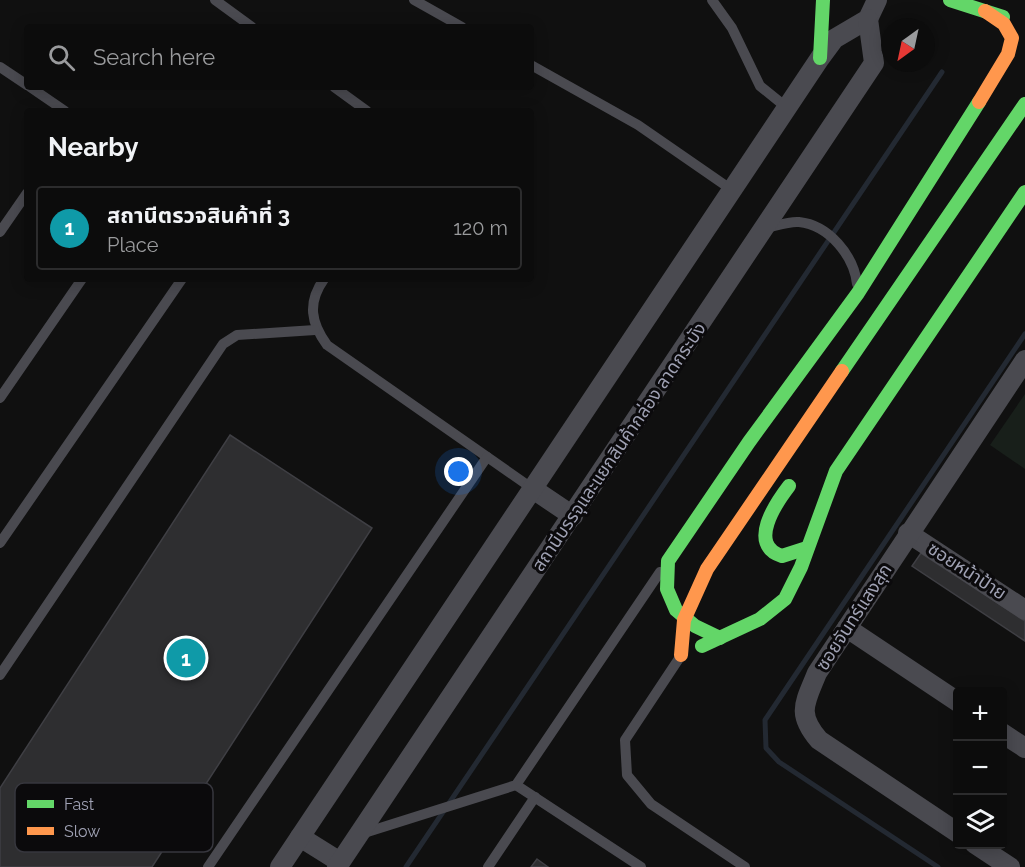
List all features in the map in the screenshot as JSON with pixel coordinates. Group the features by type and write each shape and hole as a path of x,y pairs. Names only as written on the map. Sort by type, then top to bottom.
{"main road":[{"path":"819,58 823,0"},
{"path":"950,0 1025,25"},
{"path":"720,638 695,628 672,606 664,582 668,561 749,442 858,293 993,81 1008,54 1012,38 1008,28 985,10"},
{"path":"1025,104 707,569 683,617 680,633 681,655 760,619 785,599 801,567 836,471 1025,192"},
{"path":"794,478 767,520 767,542 773,551 782,557 793,557 807,548"}],"street":[{"path":"280,867 819,58 834,39 868,19 877,0"},
{"name":"สถานีบรรจุและแยกสินค้ากล่อง ลาดกระบัง","path":"339,865 874,63 868,19"},
{"name":"ซอยจันทร์แสงสุก","path":"953,830 830,748 807,726 803,711 817,673 1025,360"},
{"path":"533,489 573,516"},
{"name":"ซอยหน้าป้าย","path":"908,533 1025,610"},
{"path":"847,628 953,699"},
{"path":"1007,736 1025,748"},
{"path":"300,837 339,865"},
{"path":"983,849 1010,867"}],"lane":[{"path":"214,0 248,24"},
{"path":"414,0 457,24"},
{"path":"712,0 732,28 760,86 786,107"},
{"path":"0,67 24,83"},
{"path":"534,67 638,125 732,190"},
{"path":"34,90 61,108"},
{"path":"338,90 363,108"},
{"path":"0,232 24,197"},
{"path":"766,228 799,222 824,232 844,250 855,269 858,293"},
{"path":"0,398 80,282"},
{"path":"0,543 180,282"},
{"path":"319,282 312,317 315,330 327,345 533,489"},
{"path":"0,675 223,344 237,335 315,330"},
{"path":"208,867 487,457"},
{"path":"361,834 516,785 668,561"},
{"path":"681,655 625,740 627,775 651,804 745,867"},
{"path":"516,785 640,867"},
{"path":"488,867 535,797"}],"shaded area":[{"path":"1025,394 1025,469 990,445"}],"building":[{"path":"230,435 372,528 207,783 15,783 15,852 162,852 152,867 0,867 0,788"},
{"path":"921,553 1025,621 1025,641 912,566"},
{"path":"537,859 548,867 531,867"}],"waterway":[{"path":"406,867 942,72"},
{"path":"938,867 779,762 766,748 765,720 1025,334"}],"traffic: fast":[{"path":"820,58 823,0"},
{"path":"950,0 1003,17"},
{"path":"720,638 695,626 676,610 667,589 668,561 749,442 858,293 979,102"},
{"path":"842,371 1025,104"},
{"path":"702,646 760,619 785,599 801,567 836,471 1025,192"},
{"path":"789,486 772,513 765,534 766,543 772,551 782,556 807,548"}],"traffic: slow":[{"path":"979,102 1008,54 1012,38 1004,24 985,11"},
{"path":"681,655 684,620 707,569 842,371"}],"place":[{"name":"สถานีตรวจสินค้าที่ 3","path":"186,658"}]}
